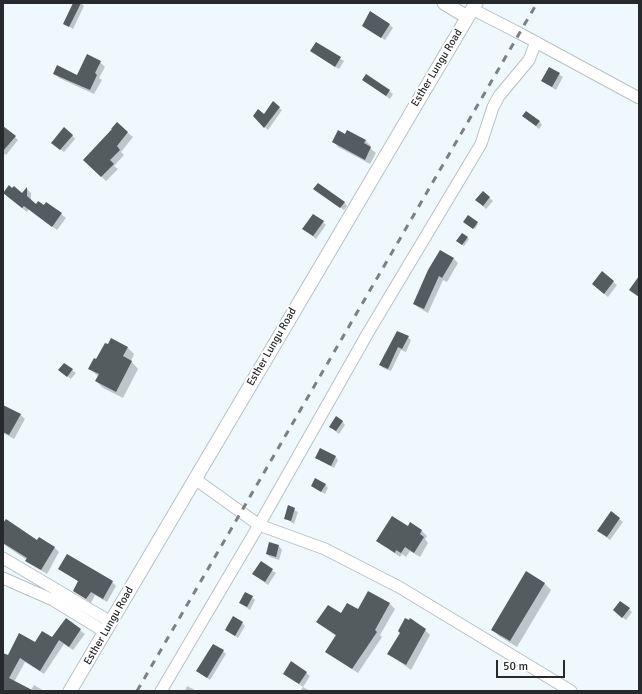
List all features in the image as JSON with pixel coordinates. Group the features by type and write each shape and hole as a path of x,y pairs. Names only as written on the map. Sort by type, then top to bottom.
{"street":[{"path":"444,3 472,10 536,42 639,98"},
{"name":"Esther Lungu Road","path":"70,691 472,10"},
{"path":"161,691 259,526 369,331 481,144 493,107 505,88 529,60 536,42"},
{"path":"194,479 259,526 324,549 399,587 571,691"},
{"path":"3,558 108,627"},
{"path":"3,578 53,600 108,627"}],"building":[{"path":"73,3 81,3 69,27 63,24"},
{"path":"370,11 390,24 381,38 362,26"},
{"path":"316,42 341,57 335,67 310,51"},
{"path":"87,54 101,61 95,73 97,75 90,90 53,74 57,65 77,75"},
{"path":"549,67 560,73 552,87 541,81"},
{"path":"366,74 390,90 386,96 362,80"},
{"path":"273,101 280,107 264,128 253,116 258,109 264,114"},
{"path":"526,111 540,121 536,126 522,116"},
{"path":"117,122 128,132 117,146 120,150 110,160 114,164 101,177 83,160"},
{"path":"3,126 16,136 3,151"},
{"path":"64,127 73,135 60,150 51,143"},
{"path":"338,130 345,134 347,130 366,140 364,143 371,147 365,160 332,142"},
{"path":"318,183 345,202 340,208 313,189"},
{"path":"9,185 12,188 14,186 22,193 27,187 27,196 36,204 38,201 44,205 46,202 62,213 52,227 24,206 22,208 3,193"},
{"path":"483,191 490,197 483,206 475,200"},
{"path":"313,214 324,221 313,236 302,229"},
{"path":"468,215 478,222 473,229 463,222"},
{"path":"462,233 468,237 462,245 456,241"},
{"path":"440,250 454,258 442,278 439,276 424,309 413,304 428,270"},
{"path":"602,271 614,281 604,294 592,284"},
{"path":"639,276 639,297 629,290"},
{"path":"397,331 409,336 402,349 398,347 388,369 379,365"},
{"path":"111,338 128,347 123,356 132,361 116,392 95,381 99,374 88,369 94,358 96,359 105,343 108,344"},
{"path":"64,363 73,369 67,377 58,370"},
{"path":"3,405 21,414 9,435 3,432"},
{"path":"336,416 343,421 336,431 329,427"},
{"path":"320,448 336,456 331,466 315,458"},
{"path":"315,478 326,484 321,492 311,486"},
{"path":"288,505 295,508 291,521 284,519"},
{"path":"611,511 620,518 607,537 597,531"},
{"path":"392,516 408,526 410,522 422,530 420,534 424,537 414,553 405,547 401,553 396,550 395,553 376,541"},
{"path":"6,519 37,540 39,537 55,547 41,570 25,561 27,558 3,543 3,523"},
{"path":"269,542 279,545 276,557 266,554"},
{"path":"67,554 113,581 103,599 91,592 86,599 73,591 78,581 58,569"},
{"path":"261,561 273,569 265,582 252,574"},
{"path":"526,571 545,583 510,641 491,630"},
{"path":"368,591 390,603 375,630 377,632 352,669 325,652 336,635 316,622 328,605 341,613 347,603 358,609"},
{"path":"245,592 253,596 247,607 239,603"},
{"path":"620,601 630,608 622,618 613,610"},
{"path":"233,616 243,622 235,636 225,630"},
{"path":"66,618 81,629 69,647 59,640 40,671 20,658 9,678 34,691 3,691 3,653 8,655 19,633 35,642 42,631 52,637"},
{"path":"405,618 409,620 410,618 426,629 406,665 387,654 400,633 398,631"},
{"path":"213,644 224,650 207,678 196,671"},
{"path":"291,661 307,672 299,684 283,674"}],"railway":[{"path":"137,691 537,3"}]}
